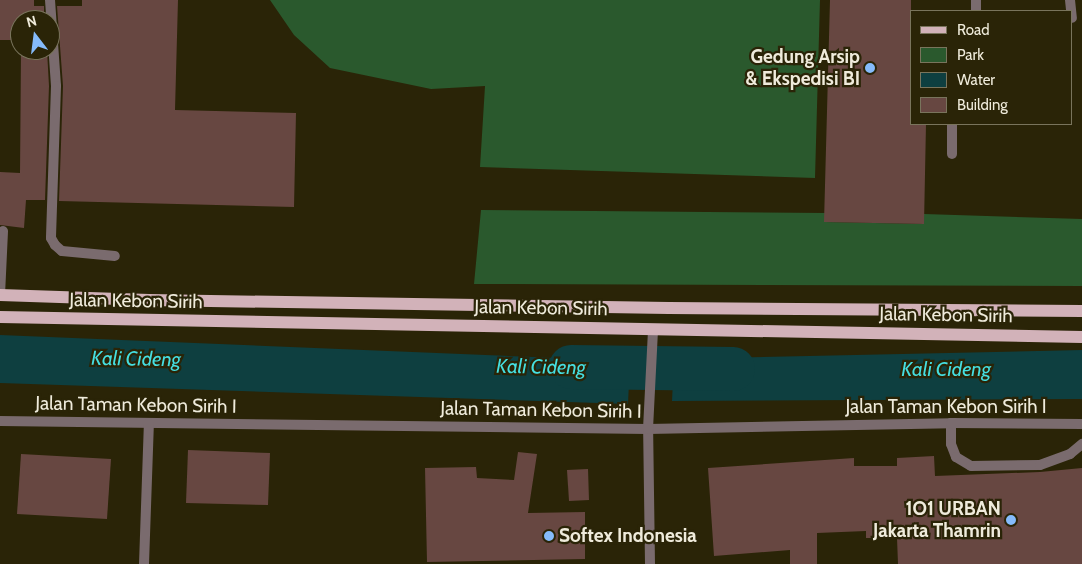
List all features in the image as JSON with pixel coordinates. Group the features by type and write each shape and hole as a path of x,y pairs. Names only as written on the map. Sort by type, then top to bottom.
{"main road":[{"name":"Jalan Kebon Sirih","path":"0,295 149,300 1082,312"},
{"name":"Jalan Kebon Sirih","path":"0,317 1082,337"}],"street":[{"path":"50,0 56,86 51,238 55,246 62,251 115,256"},
{"path":"1070,0 1075,18"},
{"path":"952,125 952,154"},
{"path":"0,295 3,231"},
{"path":"650,564 648,429 653,329"},
{"name":"Jalan Taman Kebon Sirih I","path":"0,421 648,429 951,423 1082,424"},
{"path":"144,564 149,423"},
{"path":"951,423 951,444 956,457 971,466 1040,465 1070,454 1082,444"}],"green space":[{"path":"270,0 820,0 815,178 480,167 485,86 431,89 330,68 294,35"},
{"path":"481,210 825,213 825,222 924,224 924,214 1082,219 1082,286 474,284"}],"water":[{"path":"0,335 630,361 628,404 0,383"},
{"path":"1082,350 1082,399 672,401 674,359"}],"building":[{"path":"0,0 34,0 34,6 44,6 44,10 10,10 10,40 0,40"},
{"path":"82,0 178,0 175,110 296,113 294,207 59,201 63,86 60,10 57,10 57,6 82,6"},
{"name":"Gedung Arsip & Ekspedisi BI","path":"830,0 911,0 910,125 926,125 924,224 824,222"},
{"path":"21,60 48,60 49,86 45,200 26,200 24,228 0,225 0,172 20,173"},
{"path":"188,450 270,453 268,505 186,503"},
{"path":"518,452 537,454 528,513 585,512 585,559 427,562 425,468 476,467 477,478 514,480"},
{"path":"21,454 111,459 107,519 17,514"},
{"path":"934,456 935,476 1040,472 1082,468 1082,564 898,564 897,538 866,538 866,531 817,533 817,564 790,564 790,550 714,556 708,468 854,458 854,466 897,466 897,458"},
{"path":"588,469 589,500 569,501 567,470"}],"waterway":[{"name":"Kali Cideng","path":"571,367 733,369"}],"place":[{"name":"Gedung Arsip & Ekspedisi BI","path":"870,68"},
{"name":"1O1 URBAN Jakarta Thamrin","path":"1011,520"},
{"name":"Softex Indonesia","path":"549,536"}]}
